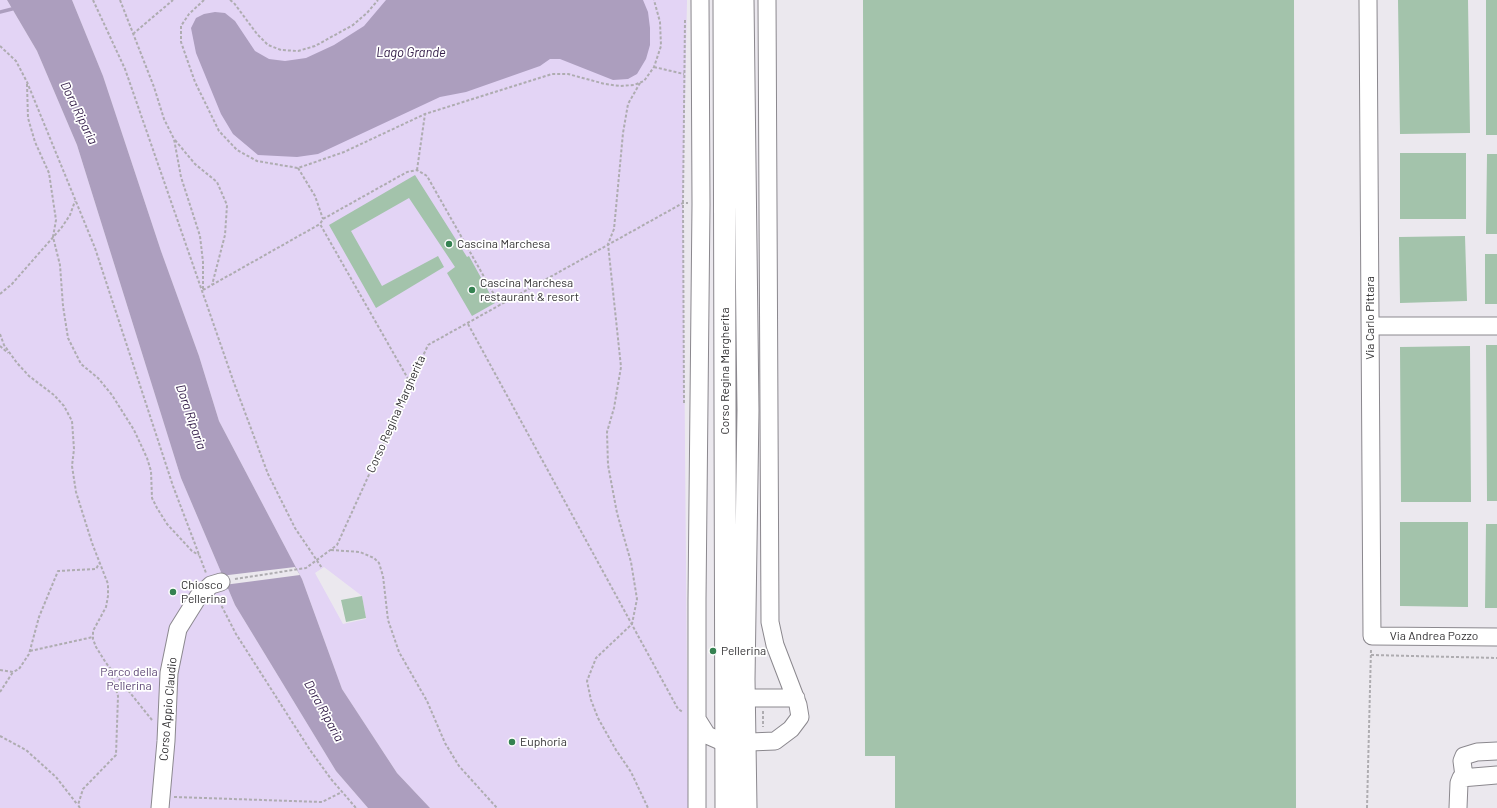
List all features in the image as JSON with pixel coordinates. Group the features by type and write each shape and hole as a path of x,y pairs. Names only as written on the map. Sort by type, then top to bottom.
{"main road":[{"name":"Corso Regina Margherita","path":"724,0 726,808"},
{"name":"Corso Regina Margherita","path":"743,0 748,410 755,741 746,808"}],"street":[{"path":"696,808 692,717 701,204 700,0"},
{"path":"692,717 707,735 725,743 775,740 791,729 800,717 796,698 782,667 770,622 767,0"},
{"name":"Via Carlo Pittara","path":"1368,0 1372,636"},
{"path":"1370,326 1497,326"},
{"name":"Corso Appio Claudio","path":"160,802 166,740 169,673 178,629 194,602 216,583"},
{"name":"Via Andrea Pozzo","path":"1372,636 1497,636"},
{"path":"754,698 796,698"},
{"path":"1458,808 1459,783 1464,776 1462,761 1464,756 1477,752 1497,751"},
{"path":"1464,776 1497,775"}],"path":[{"path":"93,0 124,69 203,290 234,383 268,474 295,528 322,568"},
{"path":"120,0 164,119 174,139 196,164 217,182 227,204 224,235 212,285"},
{"path":"133,34 173,0"},
{"path":"204,0 188,14 182,26 180,42 195,82 219,131 237,150 257,161 298,168 344,152 425,114 552,74 568,74 605,84 620,86 640,83 644,81 654,67 661,46 660,22 654,0"},
{"path":"230,0 234,3 257,34 268,45 281,50 298,51 320,44 353,25 367,13 378,0"},
{"path":"0,46 16,61 27,82 95,248 173,486 200,555 216,583 236,634 310,750 356,808"},
{"path":"654,67 684,74"},
{"path":"27,82 28,118 35,142 49,174 56,220 54,237 60,265 63,306 68,338 81,364 98,378 112,395 134,430 147,458 151,471 152,498 157,508 167,524 192,551 200,555"},
{"path":"640,83 628,104 623,133 614,229 608,244 621,366 614,408 607,432 608,465 617,512 631,562 636,599 632,624 596,658 587,681 591,700 598,718 616,750 631,772 648,808"},
{"path":"417,170 425,114"},
{"path":"174,139 182,183 200,236 203,262 203,290"},
{"path":"298,168 315,196 323,219"},
{"path":"203,290 320,224 323,219 407,172 417,170 427,176 500,305"},
{"path":"0,294 12,284 54,237 70,215 75,200"},
{"name":"Corso Regina Margherita","path":"216,583 306,568 337,545 428,345 683,203 701,204"},
{"path":"320,224 411,384"},
{"path":"468,324 678,709 692,717"},
{"path":"0,334 4,346 23,371 54,395 64,406 72,421 74,449 72,466 76,492 88,531 108,584 106,608 94,631 93,637 96,647 109,667 153,721"},
{"path":"0,346 11,356"},
{"path":"330,550 360,552 374,558 379,563 383,576 388,620 399,652 427,701 445,743 459,766 498,808"},
{"path":"0,692 13,672 19,669 29,654 40,617 58,571 96,569 100,562"},
{"path":"1367,808 1372,636"},
{"path":"30,651 93,637"},
{"path":"1371,655 1497,658"},
{"path":"78,805 83,789 116,755 118,696 109,667"},
{"path":"0,670 13,672"},
{"path":"754,698 755,741"},
{"path":"0,736 26,750 56,777 80,808"},
{"path":"160,802 322,802 342,792"}],"green space":[{"name":"Parco della Pellerina","path":"0,0 7,0 37,51 77,145 181,478 235,605 336,771 368,808 0,808"},
{"path":"72,0 687,0 683,203 688,808 430,808 397,773 342,689 302,579 219,421 199,356 161,251 103,76","holes":["324,567 362,596 366,619 343,624 315,573"]}],"water":[{"name":"Dora Riparia","path":"7,0 72,0 103,76 161,251 199,356 219,421 302,579 342,689 397,773 430,808 368,808 336,771 235,605 181,478 77,145 37,51"},
{"name":"Lago Grande","path":"386,0 643,0 648,12 650,45 646,59 637,74 628,79 613,80 560,59 550,59 540,66 466,92 440,97 318,154 297,157 258,155 233,134 221,114 196,53 191,28 196,18 204,14 215,12 225,13 235,21 255,51 269,59 285,61 306,58 334,45 364,26"}],"pier":[{"path":"295,567 300,575 224,585 220,576"}],"building":[{"path":"863,0 1294,0 1296,808 895,808 895,756 865,756"},
{"path":"1398,0 1468,0 1470,133 1400,134"},
{"path":"1486,0 1497,0 1497,135 1486,135"},
{"path":"1400,153 1466,153 1466,219 1400,219"},
{"path":"1487,154 1497,154 1497,234 1486,234"},
{"name":"Cascina Marchesa","path":"415,175 467,257 469,256 495,303 472,316 447,273 455,267 409,198 351,231 382,286 438,256 444,267 376,308 329,225"},
{"path":"1465,236 1467,301 1400,303 1399,237"},
{"path":"1485,254 1497,254 1497,304 1485,304"},
{"path":"1486,345 1497,345 1497,501 1487,501"},
{"path":"1470,346 1471,502 1401,502 1400,347"},
{"path":"1400,522 1468,522 1468,607 1400,606"},
{"path":"1486,524 1497,524 1497,608 1485,608"},
{"path":"362,596 366,618 346,622 341,600"}],"waterway":[{"path":"0,12 12,9"}],"place":[{"name":"Cascina Marchesa","path":"449,244"},
{"name":"Cascina Marchesa restaurant & resort","path":"472,290"},
{"name":"Chiosco Pellerina","path":"173,592"},
{"name":"Pellerina","path":"713,651"},
{"name":"Euphoria","path":"512,742"}]}
